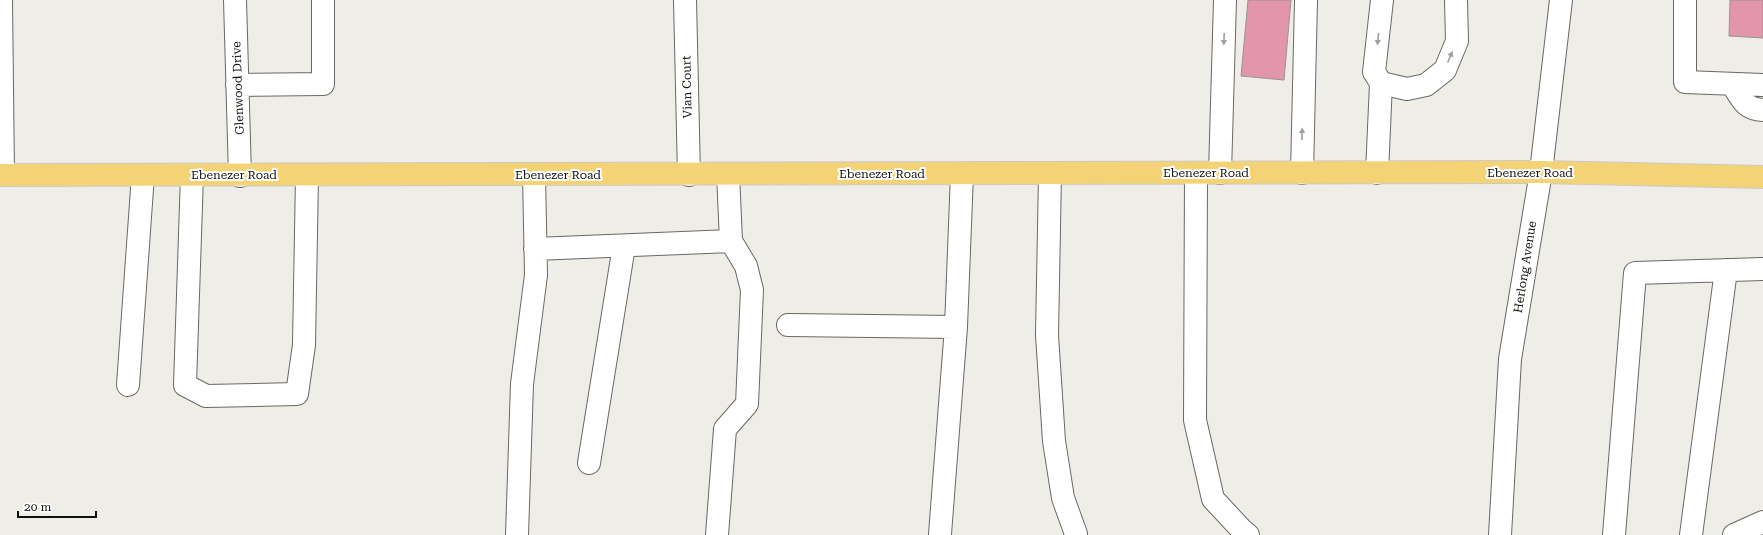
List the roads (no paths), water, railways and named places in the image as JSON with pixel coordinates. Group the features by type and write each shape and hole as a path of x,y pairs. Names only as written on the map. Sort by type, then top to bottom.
{"main road":[{"name":"Ebenezer Road","path":"1,175 307,176 1541,172 1763,177"}],"street":[{"path":"1,0 1,175"},
{"name":"Glenwood Drive","path":"235,0 240,176"},
{"path":"237,86 323,84 323,0"},
{"name":"Vian Court","path":"685,0 689,174"},
{"path":"1220,173 1226,0"},
{"path":"1302,173 1306,0"},
{"path":"1377,173 1382,83 1374,72 1382,0"},
{"path":"1382,83 1408,89 1426,85 1445,70 1457,41 1456,0"},
{"name":"Herlong Avenue","path":"1500,535 1510,359 1541,172 1561,0"},
{"path":"1685,0 1685,82 1763,85"},
{"path":"1732,84 1747,107 1755,110 1763,110"},
{"path":"717,535 725,429 747,404 752,290 746,266 731,241 728,174"},
{"path":"940,534 956,327 962,174"},
{"path":"1050,174 1047,335 1054,441 1063,498 1076,534"},
{"path":"1196,174 1195,420 1213,499 1248,535"},
{"path":"128,385 143,175"},
{"path":"192,175 185,385 206,396 297,394 304,345 307,176"},
{"path":"518,535 522,384 536,275 534,175"},
{"path":"536,250 731,241"},
{"path":"589,463 624,246"},
{"path":"1614,535 1634,272 1763,269"},
{"path":"1692,535 1726,270"},
{"path":"788,325 956,327"},
{"path":"1734,535 1763,522"}]}
